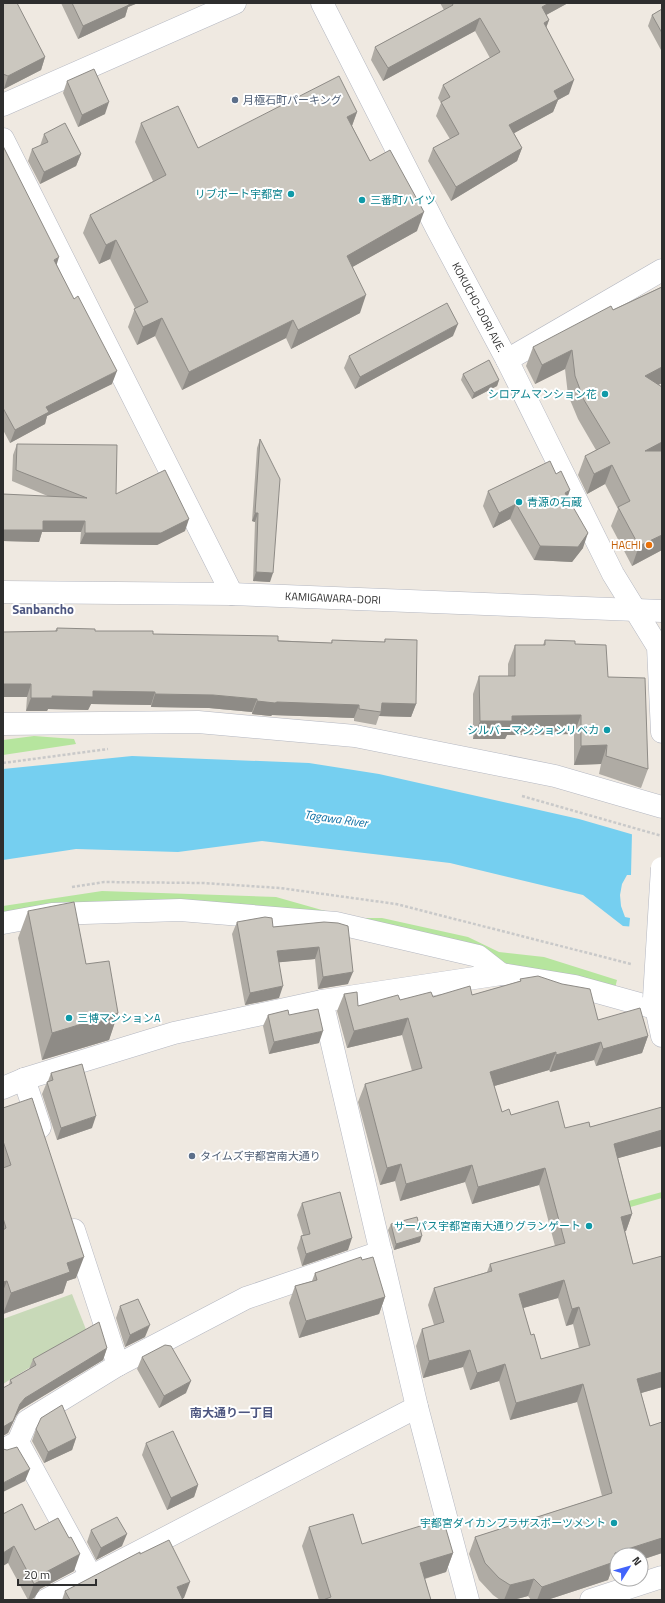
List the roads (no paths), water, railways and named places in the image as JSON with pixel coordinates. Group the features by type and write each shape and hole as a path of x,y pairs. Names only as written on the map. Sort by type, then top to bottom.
{"street":[{"path":"3,105 235,3"},
{"name":"KOKUCHO-DORI AVE.","path":"322,3 437,229 507,360 613,574 658,647 662,732"},
{"path":"3,138 232,594"},
{"path":"507,360 662,270"},
{"name":"KAMIGAWARA-DORI","path":"3,592 232,594 662,611"},
{"path":"3,724 198,722 355,736 555,776 662,807"},
{"path":"662,868 657,1005 662,1036"},
{"path":"3,924 52,914 180,910 336,923 478,956 501,974"},
{"path":"3,1088 24,1079 174,1033 322,1001 501,974 575,986 657,1005"},
{"path":"322,1001 418,1407 468,1600"},
{"path":"24,1079 47,1146"},
{"path":"69,1214 118,1365"},
{"path":"91,1576 11,1446 27,1421 118,1365 246,1298 381,1252"},
{"path":"46,1600 418,1407"},
{"path":"591,1600 662,1577"}],"water":[{"name":"Tagawa River","path":"132,756 309,763 379,774 579,819 662,843 662,929 623,926 583,895 450,863 262,841 178,852 76,849 3,860 3,769"}],"place":[{"name":"月極石町パーキング","path":"235,100"},
{"name":"リブポート宇都宮","path":"291,194"},
{"name":"三番町ハイツ","path":"362,200"},
{"name":"シロアムマンション花","path":"605,394"},
{"name":"青源の石蔵","path":"519,502"},
{"name":"HACHI","path":"649,545"},
{"name":"シルバーマンションリベカ","path":"607,730"},
{"name":"三博マンションA","path":"69,1018"},
{"name":"タイムズ宇都宮南大通り","path":"192,1156"},
{"name":"サーパス宇都宮南大通りグランゲート","path":"589,1226"},
{"name":"宇都宮ダイカンプラザスポーツメント","path":"614,1523"}],"district":[{"name":"Sanbancho","path":"43,609"},
{"name":"南大通り一丁目","path":"232,1413"}]}
